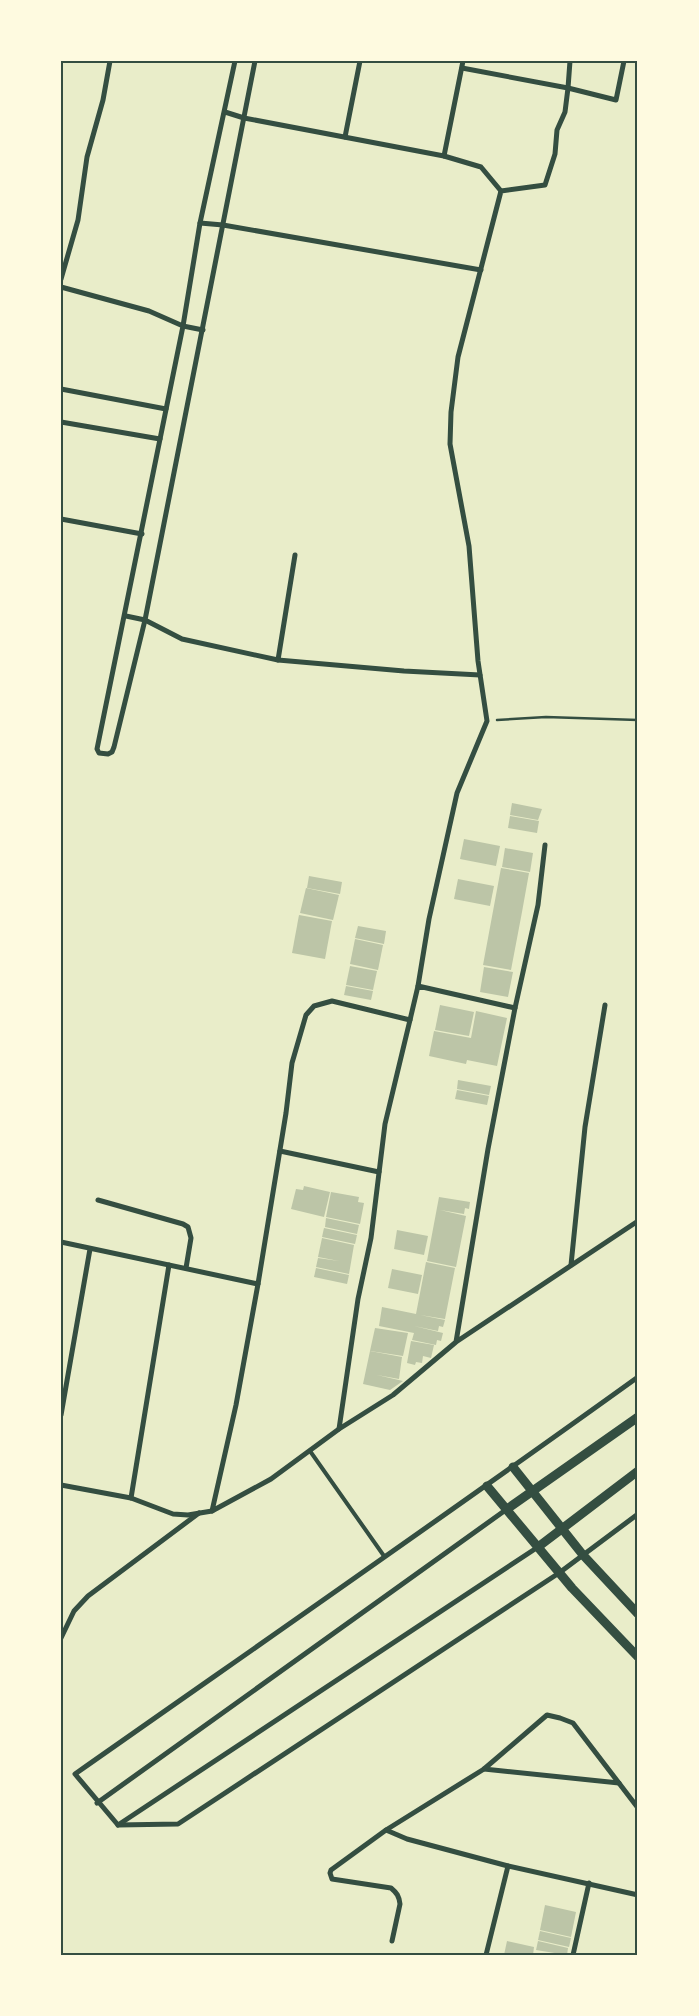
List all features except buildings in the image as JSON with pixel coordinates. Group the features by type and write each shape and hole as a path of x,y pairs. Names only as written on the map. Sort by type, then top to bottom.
{"street":[{"path":"61,279 78,220 87,158 103,100 110,61"},
{"path":"235,61 200,223 183,326 126,616 97,750 103,754 112,752 114,747 145,620 255,61"},
{"path":"345,138 360,61"},
{"path":"444,156 463,61"},
{"path":"501,191 546,185 556,154 557,130 565,112 570,61"},
{"path":"462,68 568,88 616,100 624,61"},
{"path":"225,112 244,118 444,156 481,167 501,191"},
{"path":"339,1429 358,1299 371,1238 385,1124 418,986 429,919 457,793 487,720 472,598 469,546 450,444 451,412 458,356 501,191"},
{"path":"200,223 223,225 481,270"},
{"path":"61,287 149,311 183,326 203,330"},
{"path":"61,389 166,409"},
{"path":"61,422 160,440"},
{"path":"61,519 142,534"},
{"path":"278,660 295,555"},
{"path":"126,616 145,620 182,638 278,660 404,671 480,675"},
{"path":"456,1342 488,1148 515,1008 538,905 546,845"},
{"path":"418,986 515,1008"},
{"path":"212,1511 236,1405 258,1284 286,1113 292,1063 306,1015 314,1006 332,1001 410,1020"},
{"path":"571,1264 585,1127 605,1005"},
{"path":"280,1151 379,1172"},
{"path":"98,1200 184,1224 188,1227 191,1235 186,1268"},
{"path":"61,1485 131,1498 174,1514 188,1515 212,1511 271,1478 339,1429 393,1395 456,1342 638,1221"},
{"path":"61,1242 258,1284"},
{"path":"61,1415 90,1249"},
{"path":"131,1498 168,1264"},
{"path":"638,1376 487,1486 384,1556 75,1774 118,1825 178,1824 559,1573 638,1514"},
{"path":"97,1802 506,1509 638,1417"},
{"path":"513,1467 583,1556 638,1614"},
{"path":"118,1825 538,1547 638,1471"},
{"path":"487,1486 559,1573 638,1657"},
{"path":"61,1638 74,1612 88,1596 199,1513"},
{"path":"392,1941 400,1904 396,1892 390,1888 332,1878 331,1870 386,1830 484,1768 547,1716 573,1723 638,1808"},
{"path":"484,1768 619,1783"},
{"path":"386,1830 407,1839 508,1866 638,1895"},
{"path":"486,1955 508,1866"},
{"path":"573,1955 589,1883"}],"lane":[{"path":"310,1450 384,1556"}],"path":[{"path":"487,720 546,717 638,720"}]}
